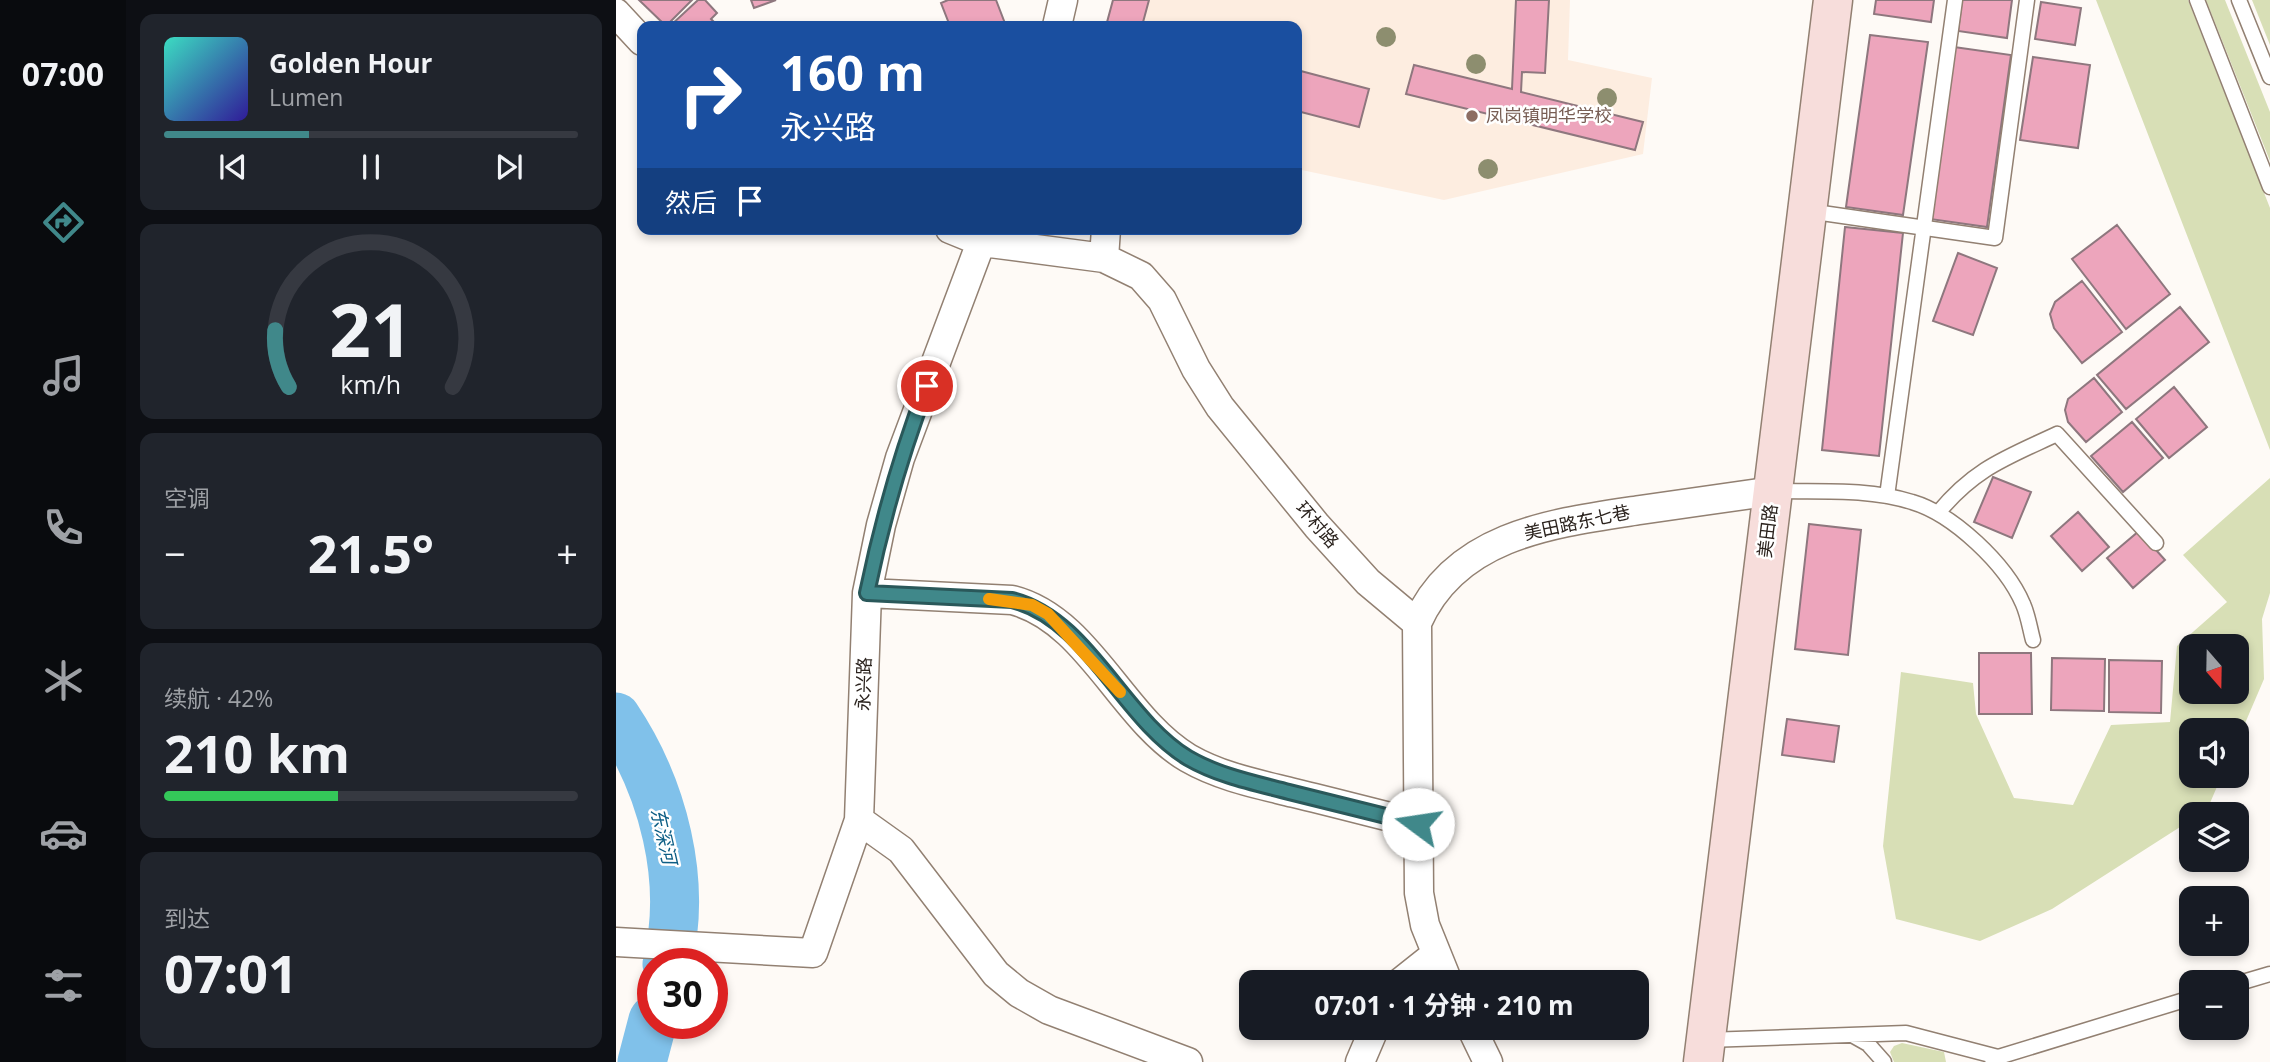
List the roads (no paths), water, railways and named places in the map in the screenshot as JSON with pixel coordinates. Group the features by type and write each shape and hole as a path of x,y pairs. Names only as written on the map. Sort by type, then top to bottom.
{"street":[{"path":"1058,21 1063,0"},
{"name":"美田路","path":"1704,1051 1833,0"},
{"path":"616,13 637,36"},
{"path":"1104,258 1106,235"},
{"name":"环村路","path":"984,236 1104,258 1141,276 1162,300 1196,369 1220,408 1368,582 1417,624"},
{"name":"永兴路","path":"616,942 813,953 859,820 867,593 881,525 900,458 984,236"},
{"name":"美田路东七巷","path":"1417,624 1426,603 1461,564 1486,548 1533,529 1582,519 1773,491"},
{"path":"867,593 1012,600 1032,605 1062,626 1147,723 1188,758 1238,779 1418,824"},
{"path":"1417,624 1419,893 1435,955 1442,970"},
{"path":"859,820 901,850 996,974 1019,993 1049,1010 1188,1062"},
{"path":"1416,970 1435,955"},
{"path":"1360,1062 1369,1040"},
{"path":"1477,1040 1488,1062"}],"lane":[{"path":"1887,496 1955,0"},
{"path":"1807,210 1995,238 2026,0"},
{"path":"2197,0 2270,187"},
{"path":"2239,0 2270,77"},
{"path":"1938,513 1959,488 1985,467 2057,434 2156,543"},
{"path":"1773,491 1887,496 1913,502 1938,513 1972,539 1999,567 2023,604 2033,640"},
{"path":"2249,980 2270,974"},
{"path":"1981,1062 2179,1002"},
{"path":"1704,1051 1851,1034 1906,1033 1998,1057"},
{"path":"1851,1034 1868,1044 1884,1062"}],"waterway":[{"name":"东深河","path":"616,717 647,773 667,836 674,900 670,948"},
{"name":"东深河","path":"642,1062 648,1039"}],"place":[{"name":"凤岗镇明华学校","path":"1472,116"}]}
